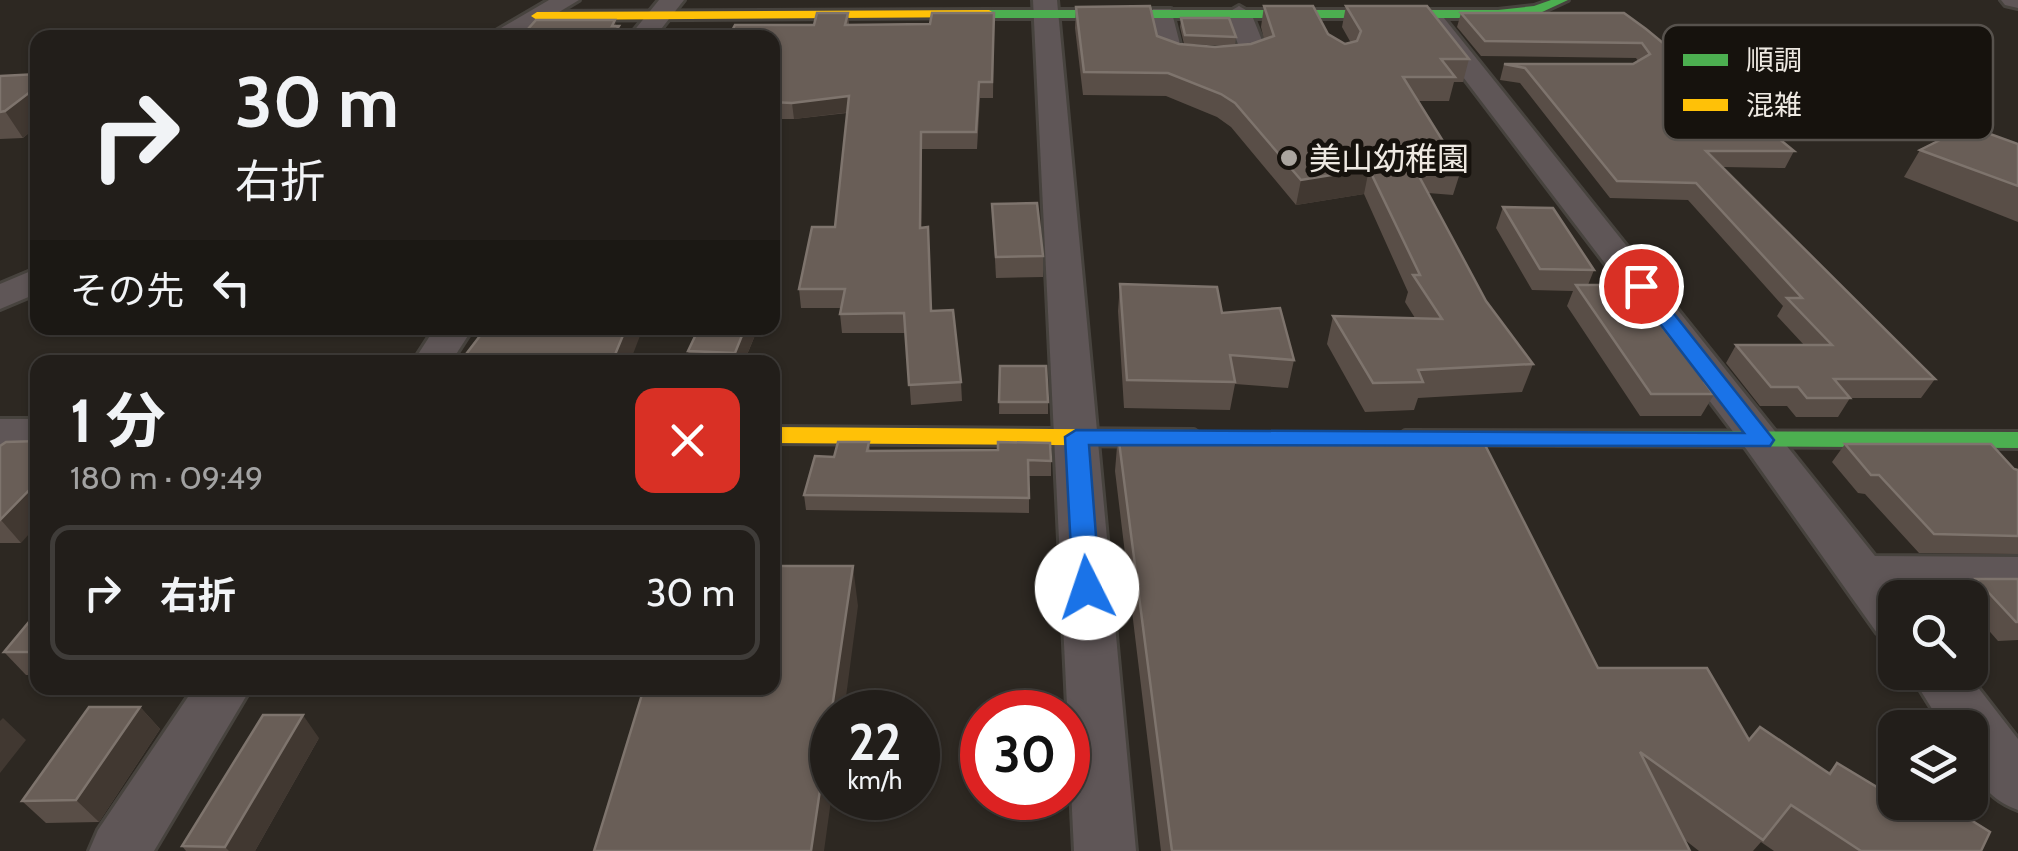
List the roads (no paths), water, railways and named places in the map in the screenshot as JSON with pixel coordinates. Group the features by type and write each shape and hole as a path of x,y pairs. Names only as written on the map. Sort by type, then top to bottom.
{"street":[{"path":"511,30 566,0"},
{"path":"537,16 666,8 1428,13 1531,11 1550,8 1562,0"},
{"path":"647,30 666,8"},
{"path":"1045,8 1105,851"},
{"path":"1162,14 1170,55 1249,58 1254,55 1239,13"},
{"path":"1428,13 1762,440 1878,596"},
{"path":"1319,14 1333,41"},
{"path":"1471,68 1510,68"},
{"path":"0,298 30,283"},
{"path":"0,434 30,433"},
{"path":"780,435 1214,438"},
{"path":"1390,439 2001,440 2018,474"},
{"path":"1861,574 2018,576"},
{"path":"1948,690 2018,784"},
{"path":"120,851 220,695"}],"place":[{"name":"美山幼稚園","path":"1289,158"}]}
